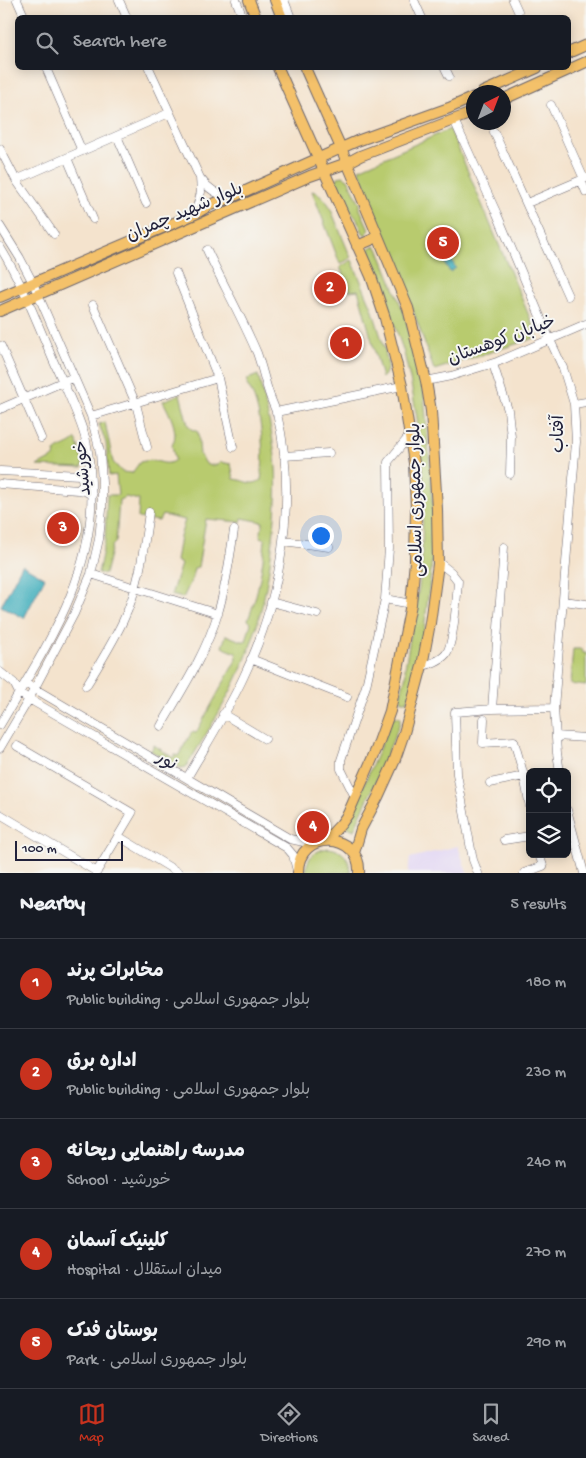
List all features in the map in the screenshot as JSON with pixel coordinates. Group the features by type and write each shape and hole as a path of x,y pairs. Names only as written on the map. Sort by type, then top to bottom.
{"main road":[{"path":"249,0 255,15"},
{"path":"275,0 281,15"},
{"path":"571,52 586,45"},
{"path":"571,69 586,62"},
{"name":"بلوار جمهوری اسلامی","path":"279,70 372,276 402,386 411,434 414,463 416,509 415,561 410,604 390,711 376,750 348,814 326,840"},
{"name":"بلوار جمهوری اسلامی","path":"306,70 408,308 426,381 431,411 438,562 430,623 422,666 404,733 394,762 361,829 354,853"},
{"path":"499,85 533,70"},
{"path":"511,96 568,70"},
{"name":"بلوار شهید چمران","path":"22,288 195,214 210,205 230,198 357,140 466,101"},
{"name":"بلوار شهید چمران","path":"27,299 310,176 466,115"},
{"path":"357,246 378,237"},
{"path":"0,297 22,288"},
{"path":"0,311 27,299"},
{"path":"298,872 302,855 313,844 326,840 341,843 354,853 358,861 359,873"}],"street":[{"path":"17,0 24,15"},
{"path":"119,0 126,15"},
{"path":"236,0 242,15"},
{"path":"284,0 290,15"},
{"path":"414,0 421,15"},
{"path":"513,0 518,11"},
{"path":"47,70 82,151"},
{"path":"150,70 200,178 206,186 217,194 230,198"},
{"path":"275,70 287,87"},
{"path":"446,70 449,76"},
{"path":"551,105 584,179 586,192"},
{"path":"16,180 169,113"},
{"name":"آفتاب","path":"454,120 497,214 563,368 574,404 576,442 554,708 560,768"},
{"path":"494,132 568,296"},
{"path":"117,136 146,204"},
{"path":"0,149 16,180 54,234"},
{"path":"67,158 93,220"},
{"path":"195,214 200,192 200,178"},
{"path":"527,203 584,179"},
{"name":"خورشید","path":"0,226 33,283 91,416 100,452 102,483 99,539 91,574 74,614 29,699 0,748"},
{"name":"خورشید","path":"0,247 27,299 85,437 90,465 92,495 88,543 75,588 66,609 0,725"},
{"path":"187,778 244,676 266,621 280,563 286,488 284,456 276,412 257,354 207,250"},
{"path":"176,273 218,378 233,447"},
{"path":"93,305 136,404 147,447"},
{"name":"خیابان کوهستان","path":"426,381 493,364 586,324"},
{"path":"1,346 41,438"},
{"path":"493,364 508,410 511,437 510,474"},
{"path":"0,409 74,377"},
{"path":"91,416 218,378"},
{"path":"276,412 402,386"},
{"path":"574,404 586,402"},
{"path":"355,797 341,769 341,760 366,686 385,599 389,549 388,462 411,434"},
{"path":"284,456 329,453"},
{"path":"0,471 80,475 90,465"},
{"path":"78,490 84,482 80,475"},
{"path":"0,484 78,490 92,495"},
{"path":"86,686 123,620 135,587 149,512"},
{"path":"161,726 202,653 218,614 234,530"},
{"path":"283,541 328,547"},
{"path":"492,708 504,548"},
{"path":"422,666 445,655 452,631 458,581 451,572 438,562"},
{"path":"91,574 218,614"},
{"path":"385,599 410,604"},
{"path":"564,601 586,604"},
{"path":"271,602 317,614"},
{"path":"251,659 347,697"},
{"path":"0,672 14,683 19,693"},
{"path":"14,683 25,682"},
{"name":"نور","path":"25,682 290,839 313,844"},
{"name":"نور","path":"19,693 287,848 293,855 298,872"},
{"path":"478,873 473,860 457,774 455,712 492,708 554,708"},
{"path":"223,714 265,739"},
{"path":"484,719 483,743 514,741 526,785"},
{"path":"556,736 586,738"},
{"path":"0,814 97,872 132,813 17,746"},
{"path":"490,783 524,776"},
{"path":"568,813 584,873"},
{"path":"118,836 179,873"},
{"path":"504,840 526,837"},
{"path":"524,873 543,866 540,858"}],"shaded area":[{"path":"458,846 467,873 408,873 410,858"}],"green space":[{"path":"450,129 538,337 434,370 398,267 359,169"},
{"path":"343,176 348,179 360,203 360,209 369,229 366,235 348,208 336,182 338,177"},
{"path":"312,191 322,196 329,205 351,258 340,264"},
{"path":"374,246 378,248 404,313 423,381 431,479 434,527 431,572 424,630 412,690 407,701 402,701 400,697 406,675 405,668 422,561 423,494 417,418 411,384 404,353 369,248"},
{"path":"352,260 372,308 385,350 388,366 382,378 358,290 350,291 340,267"},
{"path":"258,375 272,436 276,475 274,529 266,586 252,642 237,678 186,767 181,768 151,751 154,745 173,758 175,755 178,756 192,732 196,733 237,658 236,653 222,647 226,635 246,641 251,623 248,620 260,580 263,560 265,539 260,537 263,522 242,518 241,522 206,519 198,567 194,568 192,579 183,598 171,595 181,564 176,561 185,520 162,515 159,521 138,518 139,500 126,497 119,500 116,542 112,546 105,574 98,573 105,541 107,495 118,495 116,475 109,476 106,443 99,424 105,422 113,462 122,472 132,473 140,462 143,461 170,463 175,460 172,445 175,434 171,417 163,401 180,394 188,425 191,429 198,432 200,455 207,465 218,465 220,462 231,464 234,479 254,483 261,480 262,444 256,404 247,385 248,379"},
{"path":"76,439 83,462 82,468 37,466 54,457 57,450"},
{"path":"573,649 582,649 583,653 586,653 586,686 570,684"},
{"path":"393,717 400,717 400,723 354,830 346,826"},
{"path":"329,848 345,856 351,873 306,873 309,859 315,853"}],"water":[{"path":"448,255 456,268 450,272 442,259"},
{"path":"22,565 45,578 24,618 1,606"}],"place":[{"name":"بوستان فدک","path":"443,243"},
{"name":"اداره برق","path":"330,288"},
{"name":"مخابرات پرند","path":"346,343"},
{"name":"مدرسه راهنمایی ریحانه","path":"63,528"},
{"name":"کلینیک آسمان","path":"313,827"}]}
